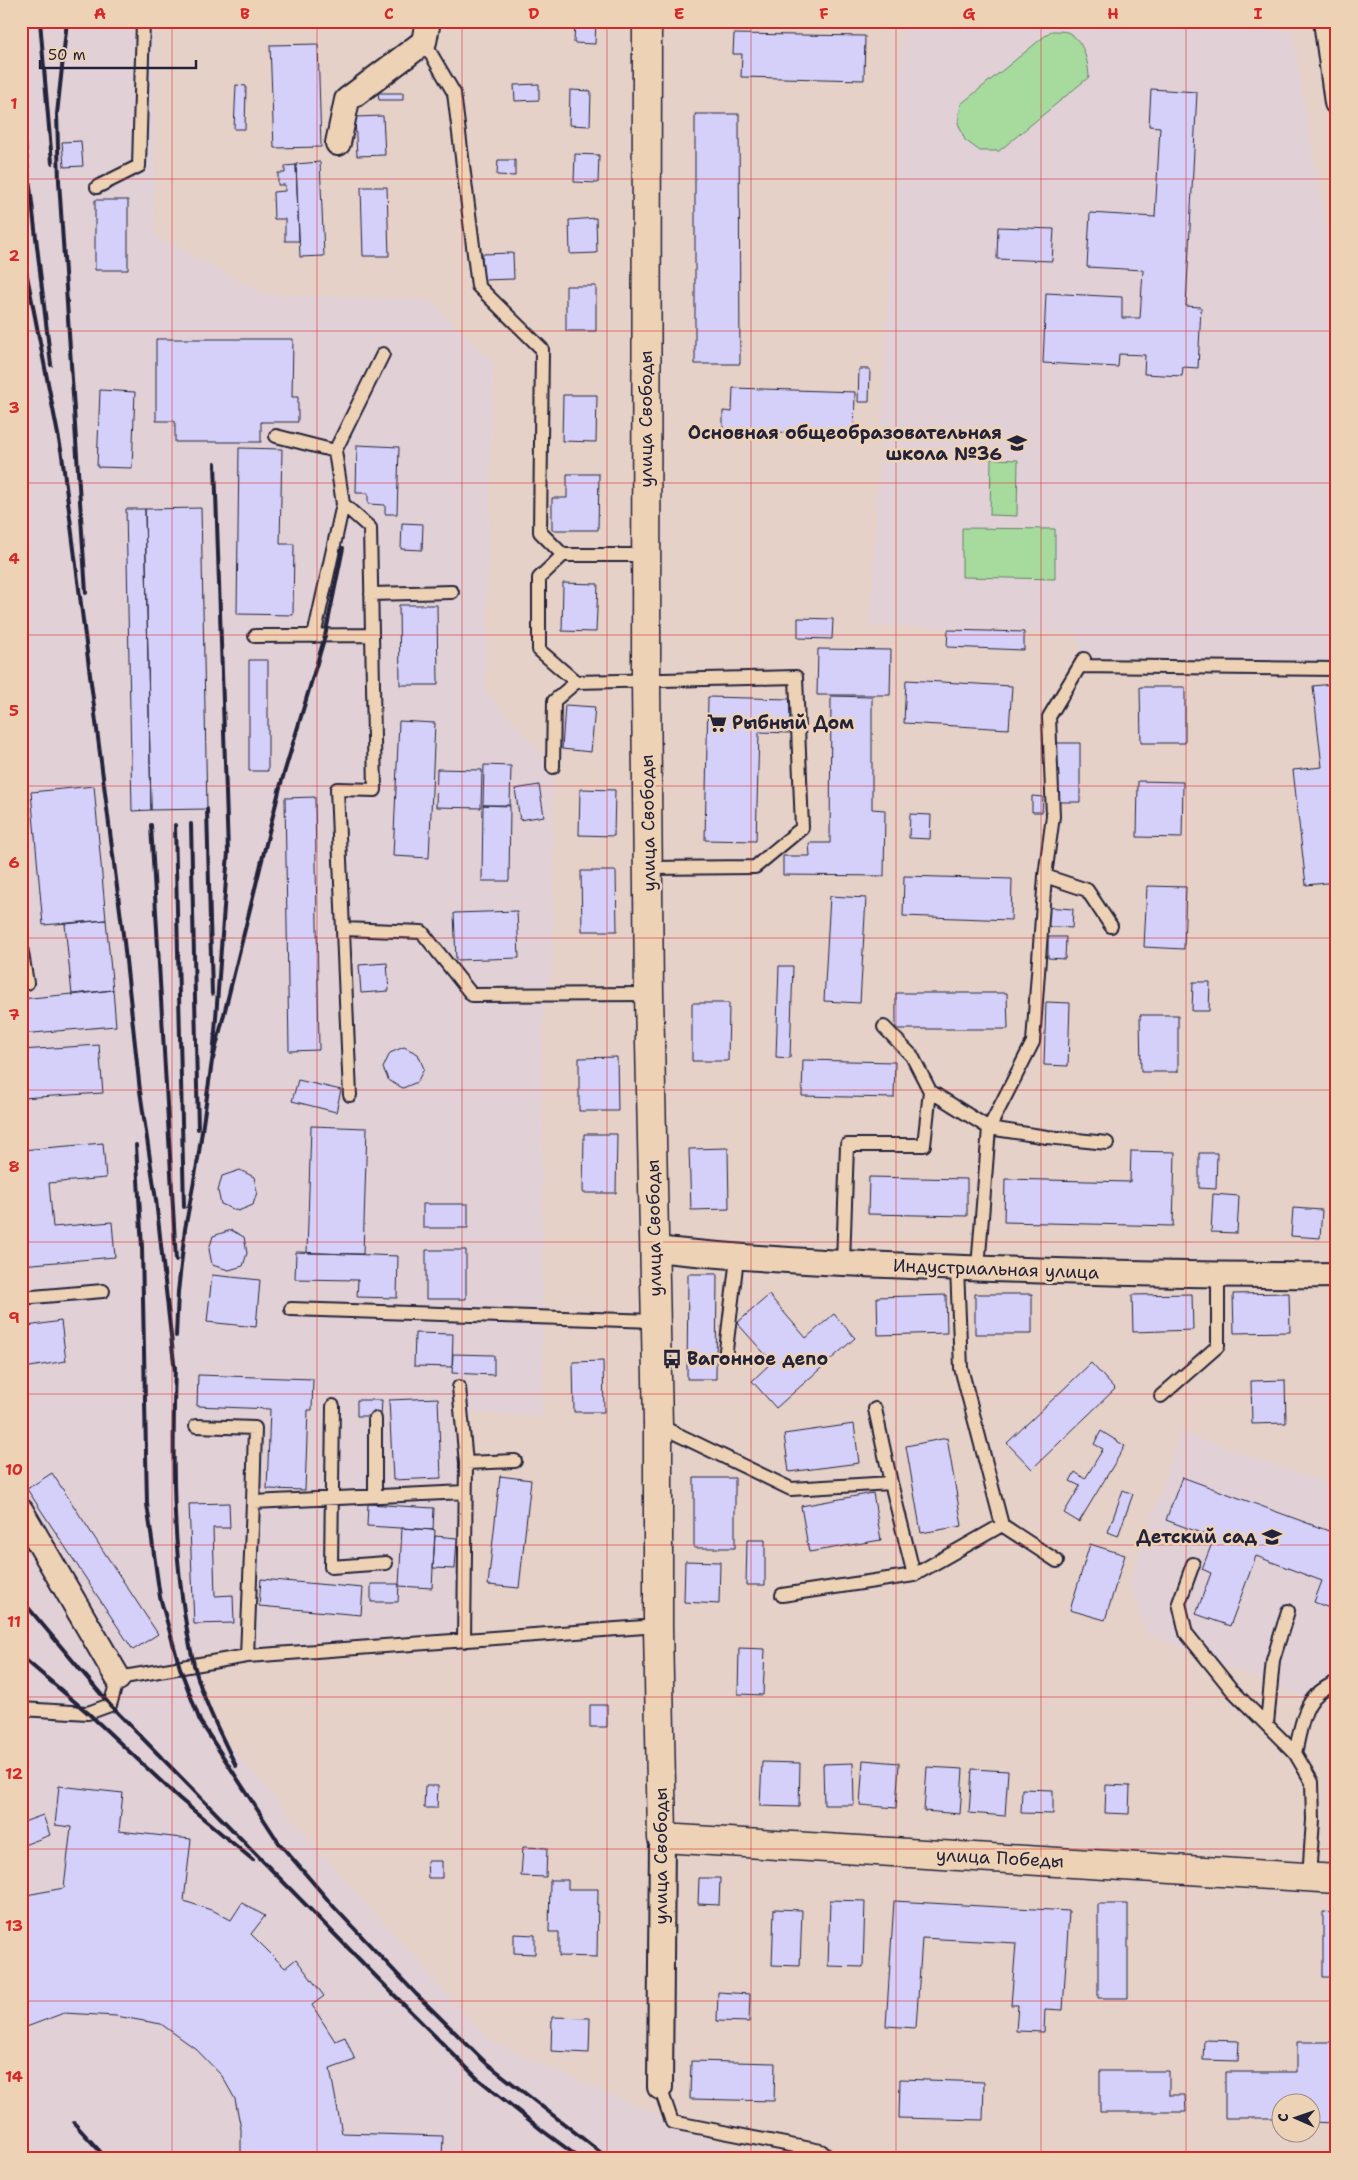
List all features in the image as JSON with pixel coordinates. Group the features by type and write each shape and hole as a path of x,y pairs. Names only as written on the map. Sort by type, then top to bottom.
{"street":[{"name":"улица Свободы","path":"647,21 646,680 649,994 658,1425 658,1626 662,1838 660,2087"},
{"path":"1326,21 1337,103"},
{"path":"338,143 347,100 426,31"},
{"name":"Индустриальная улица","path":"655,1249 737,1258 967,1268 1218,1276 1337,1275"},
{"path":"21,1511 118,1678"},
{"name":"улица Победы","path":"662,1838 1337,1879"}],"lane":[{"path":"97,187 139,166 143,21"},
{"path":"426,31 454,93 478,286 542,349 540,532 563,555"},
{"path":"314,636 343,504 335,451 383,354"},
{"path":"276,436 335,451"},
{"path":"343,504 370,528 375,790 337,789 350,1095"},
{"path":"576,682 539,650 539,578 563,555 646,555"},
{"path":"371,594 452,592"},
{"path":"255,636 372,636"},
{"path":"1057,1561 1002,1525 961,1368 967,1268 990,1128 1033,1042 1045,876 1052,816 1049,717 1082,662 1337,669"},
{"path":"553,767 554,701 576,682 796,677 802,828 755,867 648,868"},
{"path":"1045,876 1087,890 1111,926"},
{"path":"343,929 422,932 472,994 649,994"},
{"path":"21,947 27,983"},
{"path":"884,1027 912,1056 930,1091 990,1128 1047,1137 1107,1143"},
{"path":"843,1263 847,1146 924,1145 930,1091"},
{"path":"726,1350 737,1258"},
{"path":"1161,1396 1218,1346 1218,1276"},
{"path":"21,1298 103,1292"},
{"path":"291,1309 655,1321"},
{"path":"459,1387 466,1463 464,1641"},
{"path":"333,1406 331,1567 386,1563"},
{"path":"875,1409 914,1575"},
{"path":"375,1418 375,1496"},
{"path":"658,1425 791,1489 891,1483"},
{"path":"196,1426 255,1428 247,1656"},
{"path":"466,1463 515,1461"},
{"path":"253,1502 465,1492"},
{"path":"782,1595 914,1575 1002,1525"},
{"path":"1192,1564 1179,1604 1186,1633 1232,1690 1294,1753 1312,1782 1313,1820 1309,1877"},
{"path":"1267,1724 1273,1660 1288,1611"},
{"path":"21,1709 88,1713 110,1705 118,1678 247,1656 658,1626"},
{"path":"1294,1753 1308,1704 1323,1688 1337,1682"},
{"path":"660,2087 672,2122 821,2151 830,2159"}],"shaded area":[{"path":"21,21 155,21 154,235 264,294 429,300 493,363 485,691 553,767 553,964 542,1025 543,1417 471,1412 472,1633 194,1653 209,1720 336,1871 490,2041 756,2159 21,2159"},
{"path":"903,21 1227,21 1292,33 1337,293 1337,661 1081,658 1077,633 871,625"},
{"path":"1181,1432 1337,1487 1337,1690 1322,1704 1147,1634 1130,1581"}],"green space":[{"path":"1051,31 1067,32 1073,35 1084,52 1089,77 999,151 980,151 965,140 958,123 961,104"},
{"path":"991,459 1018,460 1017,516 990,515"},
{"path":"962,528 1055,529 1055,579 962,577"}],"building":[{"path":"575,21 596,21 595,44 574,43"},
{"path":"734,34 865,36 864,80 741,77 742,54 733,54"},
{"path":"318,44 321,147 274,148 270,45"},
{"path":"539,84 539,100 515,101 514,85"},
{"path":"236,85 246,86 245,129 234,129"},
{"path":"1151,89 1197,92 1186,306 1201,307 1198,368 1183,367 1182,376 1144,374 1145,355 1119,354 1118,367 1043,363 1046,293 1122,297 1122,318 1140,318 1143,270 1087,267 1090,213 1155,217 1160,127 1149,126"},
{"path":"570,90 591,91 590,126 569,125"},
{"path":"378,93 403,93 403,100 379,100"},
{"path":"695,114 739,114 740,364 695,364"},
{"path":"383,116 385,155 357,156 355,117"},
{"path":"81,141 83,166 64,167 62,142"},
{"path":"575,154 599,155 598,183 574,182"},
{"path":"498,160 515,160 515,176 497,175"},
{"path":"320,162 324,256 300,257 296,164"},
{"path":"296,165 299,241 285,241 285,219 274,219 273,192 285,191 285,185 278,185 278,173 285,173 285,166"},
{"path":"361,187 387,187 389,256 363,256"},
{"path":"95,200 128,200 128,270 95,270"},
{"path":"596,218 597,253 570,254 569,220"},
{"path":"998,227 1054,229 1052,261 997,259"},
{"path":"513,253 514,279 483,280 482,254"},
{"path":"566,286 596,286 596,331 566,331"},
{"path":"156,339 293,339 292,397 298,397 298,422 261,422 261,442 175,442 175,421 156,421"},
{"path":"859,369 870,369 869,402 858,402"},
{"path":"733,388 855,392 854,434 723,431 723,411 732,412"},
{"path":"100,390 135,392 132,468 97,467"},
{"path":"563,395 597,395 596,442 562,441"},
{"path":"357,445 399,447 397,514 385,514 385,505 368,504 368,493 356,493"},
{"path":"239,448 282,449 280,544 294,544 293,615 237,614"},
{"path":"567,474 599,474 598,530 552,530 552,498 567,498"},
{"path":"201,508 207,809 151,810 145,509"},
{"path":"126,509 145,509 151,810 132,811"},
{"path":"402,523 423,524 422,550 401,549"},
{"path":"563,583 598,584 596,632 562,631"},
{"path":"399,605 437,605 438,685 400,685"},
{"path":"798,618 833,619 832,639 798,638"},
{"path":"948,630 1024,632 1024,650 947,647"},
{"path":"818,649 891,650 890,695 817,695"},
{"path":"249,660 268,660 268,771 249,771"},
{"path":"906,680 1012,686 1009,729 904,723"},
{"path":"1332,684 1334,701 1337,701 1337,882 1306,885 1293,770 1322,767 1313,686"},
{"path":"1140,687 1185,687 1185,743 1141,743"},
{"path":"831,696 872,697 872,809 885,810 884,876 783,875 783,856 810,856 809,843 830,843"},
{"path":"708,697 790,699 790,733 759,732 756,841 705,840"},
{"path":"565,705 595,707 591,752 562,749"},
{"path":"399,721 435,723 429,858 393,856"},
{"path":"1056,743 1080,743 1080,802 1056,802"},
{"path":"484,765 511,766 510,805 483,805"},
{"path":"437,769 482,770 481,808 436,807"},
{"path":"1138,781 1183,782 1182,838 1137,837"},
{"path":"539,785 544,816 520,820 515,789"},
{"path":"94,786 106,920 43,925 31,792"},
{"path":"580,789 615,790 614,836 579,835"},
{"path":"1032,796 1043,797 1042,812 1032,812"},
{"path":"315,797 319,1050 289,1051 285,798"},
{"path":"483,805 510,806 509,881 482,881"},
{"path":"910,814 931,815 930,839 909,838"},
{"path":"581,871 616,871 617,931 582,931"},
{"path":"904,876 1012,879 1011,920 903,916"},
{"path":"1147,886 1186,887 1184,949 1144,947"},
{"path":"830,896 866,898 860,1003 824,1001"},
{"path":"1046,907 1073,909 1072,928 1045,926"},
{"path":"517,911 519,958 456,960 454,913"},
{"path":"106,920 113,990 72,995 65,924"},
{"path":"1048,937 1066,937 1065,959 1048,958"},
{"path":"387,963 389,991 361,993 359,965"},
{"path":"779,966 793,966 790,1058 776,1057"},
{"path":"1193,982 1210,982 1209,1011 1192,1011"},
{"path":"113,990 116,1026 21,1034 21,999"},
{"path":"896,993 1007,993 1008,1029 896,1029"},
{"path":"1046,1002 1070,1003 1068,1066 1044,1065"},
{"path":"692,1003 729,1003 728,1061 692,1061"},
{"path":"1140,1015 1178,1015 1178,1072 1141,1072"},
{"path":"99,1045 103,1093 21,1098 21,1050"},
{"path":"404,1047 418,1054 424,1069 417,1082 403,1088 389,1081 383,1068 390,1053"},
{"path":"617,1057 618,1111 579,1111 579,1058"},
{"path":"803,1060 895,1062 894,1098 802,1096"},
{"path":"298,1080 341,1090 336,1112 292,1101"},
{"path":"311,1126 367,1128 363,1254 307,1253"},
{"path":"584,1134 617,1134 616,1193 583,1193"},
{"path":"103,1143 106,1178 49,1183 53,1227 112,1222 115,1257 21,1265 21,1150"},
{"path":"728,1148 729,1209 691,1210 689,1149"},
{"path":"1131,1151 1175,1152 1173,1226 1004,1222 1005,1179 1130,1182"},
{"path":"1199,1153 1217,1153 1216,1189 1199,1188"},
{"path":"240,1170 254,1177 257,1192 253,1205 238,1211 221,1204 218,1191 222,1176"},
{"path":"869,1177 967,1179 967,1216 868,1214"},
{"path":"1213,1194 1239,1196 1237,1233 1211,1232"},
{"path":"423,1204 468,1204 468,1228 423,1228"},
{"path":"1293,1208 1322,1210 1320,1238 1291,1236"},
{"path":"231,1230 244,1237 247,1253 243,1266 229,1270 212,1265 209,1249 213,1236"},
{"path":"426,1250 466,1250 466,1299 426,1299"},
{"path":"296,1252 398,1256 397,1298 357,1297 358,1280 295,1279"},
{"path":"688,1274 717,1274 716,1379 687,1379"},
{"path":"212,1275 260,1280 256,1327 207,1322"},
{"path":"1289,1293 1290,1332 1234,1333 1233,1294"},
{"path":"975,1294 1032,1294 1032,1334 975,1334"},
{"path":"1192,1294 1193,1330 1133,1332 1132,1295"},
{"path":"769,1295 806,1338 834,1314 855,1338 776,1408 752,1381 772,1362 737,1323"},
{"path":"946,1295 947,1333 878,1335 877,1297"},
{"path":"61,1321 66,1361 24,1368 21,1327"},
{"path":"415,1333 453,1334 452,1367 414,1366"},
{"path":"453,1354 494,1355 494,1375 452,1373"},
{"path":"603,1361 604,1412 574,1412 573,1362"},
{"path":"1091,1363 1115,1389 1032,1469 1007,1443"},
{"path":"198,1375 313,1379 312,1410 308,1410 305,1490 267,1489 270,1409 197,1406"},
{"path":"1285,1380 1286,1423 1252,1424 1251,1381"},
{"path":"438,1398 441,1478 393,1480 389,1400"},
{"path":"357,1400 382,1400 381,1416 357,1416"},
{"path":"854,1424 859,1463 789,1472 784,1434"},
{"path":"1101,1431 1125,1446 1079,1522 1064,1513 1080,1486 1070,1481 1075,1472 1085,1479 1103,1449 1094,1444"},
{"path":"947,1438 962,1526 921,1533 906,1446"},
{"path":"52,1473 158,1634 133,1650 27,1489"},
{"path":"500,1476 531,1480 519,1588 488,1585"},
{"path":"1182,1477 1337,1534 1337,1611 1314,1602 1322,1581 1256,1556 1230,1626 1196,1614 1211,1573 1202,1569 1214,1538 1166,1520"},
{"path":"694,1478 735,1478 735,1548 694,1548"},
{"path":"1123,1490 1133,1494 1118,1536 1108,1532"},
{"path":"873,1493 881,1540 809,1552 801,1506"},
{"path":"229,1503 230,1528 213,1528 215,1596 233,1595 234,1623 194,1624 189,1504"},
{"path":"368,1504 434,1508 433,1530 367,1526"},
{"path":"402,1528 435,1530 432,1588 399,1586"},
{"path":"435,1536 457,1538 455,1569 433,1568"},
{"path":"747,1540 765,1540 765,1585 746,1585"},
{"path":"1090,1544 1125,1555 1105,1620 1070,1610"},
{"path":"685,1561 720,1562 719,1604 684,1602"},
{"path":"261,1579 363,1588 361,1615 259,1606"},
{"path":"371,1584 399,1584 398,1602 371,1602"},
{"path":"739,1648 765,1649 763,1695 738,1694"},
{"path":"590,1705 607,1705 607,1727 590,1727"},
{"path":"863,1760 899,1763 896,1808 860,1805"},
{"path":"762,1762 800,1763 799,1807 760,1806"},
{"path":"853,1763 854,1805 824,1805 823,1764"},
{"path":"927,1767 963,1769 960,1814 924,1811"},
{"path":"972,1769 1008,1771 1005,1816 969,1813"},
{"path":"1106,1785 1130,1786 1129,1814 1105,1813"},
{"path":"59,1786 123,1793 119,1831 191,1839 184,1901 214,1911 231,1920 242,1903 265,1916 251,1934 285,1968 296,1959 324,1996 312,2005 335,2041 345,2037 355,2060 330,2069 342,2133 443,2136 442,2159 241,2159 241,2129 235,2099 222,2076 196,2049 161,2024 116,2016 64,2013 21,2029 21,1896 64,1888 71,1827 55,1825"},
{"path":"425,1786 438,1786 437,1808 424,1808"},
{"path":"1022,1789 1053,1790 1053,1814 1021,1813"},
{"path":"43,1815 50,1835 24,1845 21,1838 21,1823"},
{"path":"523,1847 547,1848 546,1877 521,1876"},
{"path":"427,1861 442,1861 442,1878 428,1878"},
{"path":"699,1878 720,1878 719,1905 698,1904"},
{"path":"550,1880 568,1880 568,1889 598,1889 597,1957 559,1956 559,1932 549,1932"},
{"path":"830,1900 865,1901 863,1967 828,1966"},
{"path":"894,1901 1069,1911 1063,2010 1045,2009 1044,2032 1016,2031 1018,2005 1011,2005 1016,1943 922,1938 916,2028 886,2026"},
{"path":"1098,1904 1128,1904 1128,1998 1098,1998"},
{"path":"774,1909 802,1910 800,1966 772,1965"},
{"path":"1323,1912 1337,1913 1337,1977 1323,1977"},
{"path":"514,1934 535,1935 535,1954 514,1953"},
{"path":"718,1992 750,1994 749,2022 717,2021"},
{"path":"552,2017 590,2018 589,2053 551,2051"},
{"path":"1204,2040 1239,2041 1238,2061 1203,2060"},
{"path":"1297,2042 1337,2042 1337,2123 1320,2122 1320,2092 1270,2092 1270,2118 1225,2118 1225,2072 1297,2072"},
{"path":"691,2061 775,2063 774,2101 690,2099"},
{"path":"1100,2071 1169,2071 1169,2095 1185,2095 1186,2112 1100,2112"},
{"path":"900,2079 984,2082 983,2120 899,2118"}],"railway":[{"path":"40,21 52,163"},
{"path":"67,21 57,114 59,181 86,593"},
{"path":"21,110 51,365"},
{"path":"21,245 62,455 124,942 140,1091 156,1200 175,1372"},
{"path":"215,463 228,852 213,1059 280,787 325,636 343,548"},
{"path":"207,809 212,994"},
{"path":"191,824 198,1129"},
{"path":"151,825 176,1260"},
{"path":"175,825 184,1207"},
{"path":"176,1336 178,1292 185,1229 198,1159 213,1054"},
{"path":"136,1145 142,1248 147,1504 160,1597 180,1668 200,1721 279,1843 334,1907 416,1994 485,2062 609,2159"},
{"path":"175,1366 175,1516 181,1592 194,1665 202,1691 236,1766"},
{"path":"21,1599 110,1705 404,2005 477,2078 581,2159"},
{"path":"21,1656 88,1713 180,1799 253,1860"},
{"path":"74,2123 107,2159"}],"place":[{"name":"Основная общеобразовательная школа №36","path":"1017,443"},
{"name":"Рыбный Дом","path":"717,723"},
{"name":"Вагонное депо","path":"672,1359"},
{"name":"Детский сад","path":"1272,1537"}]}
